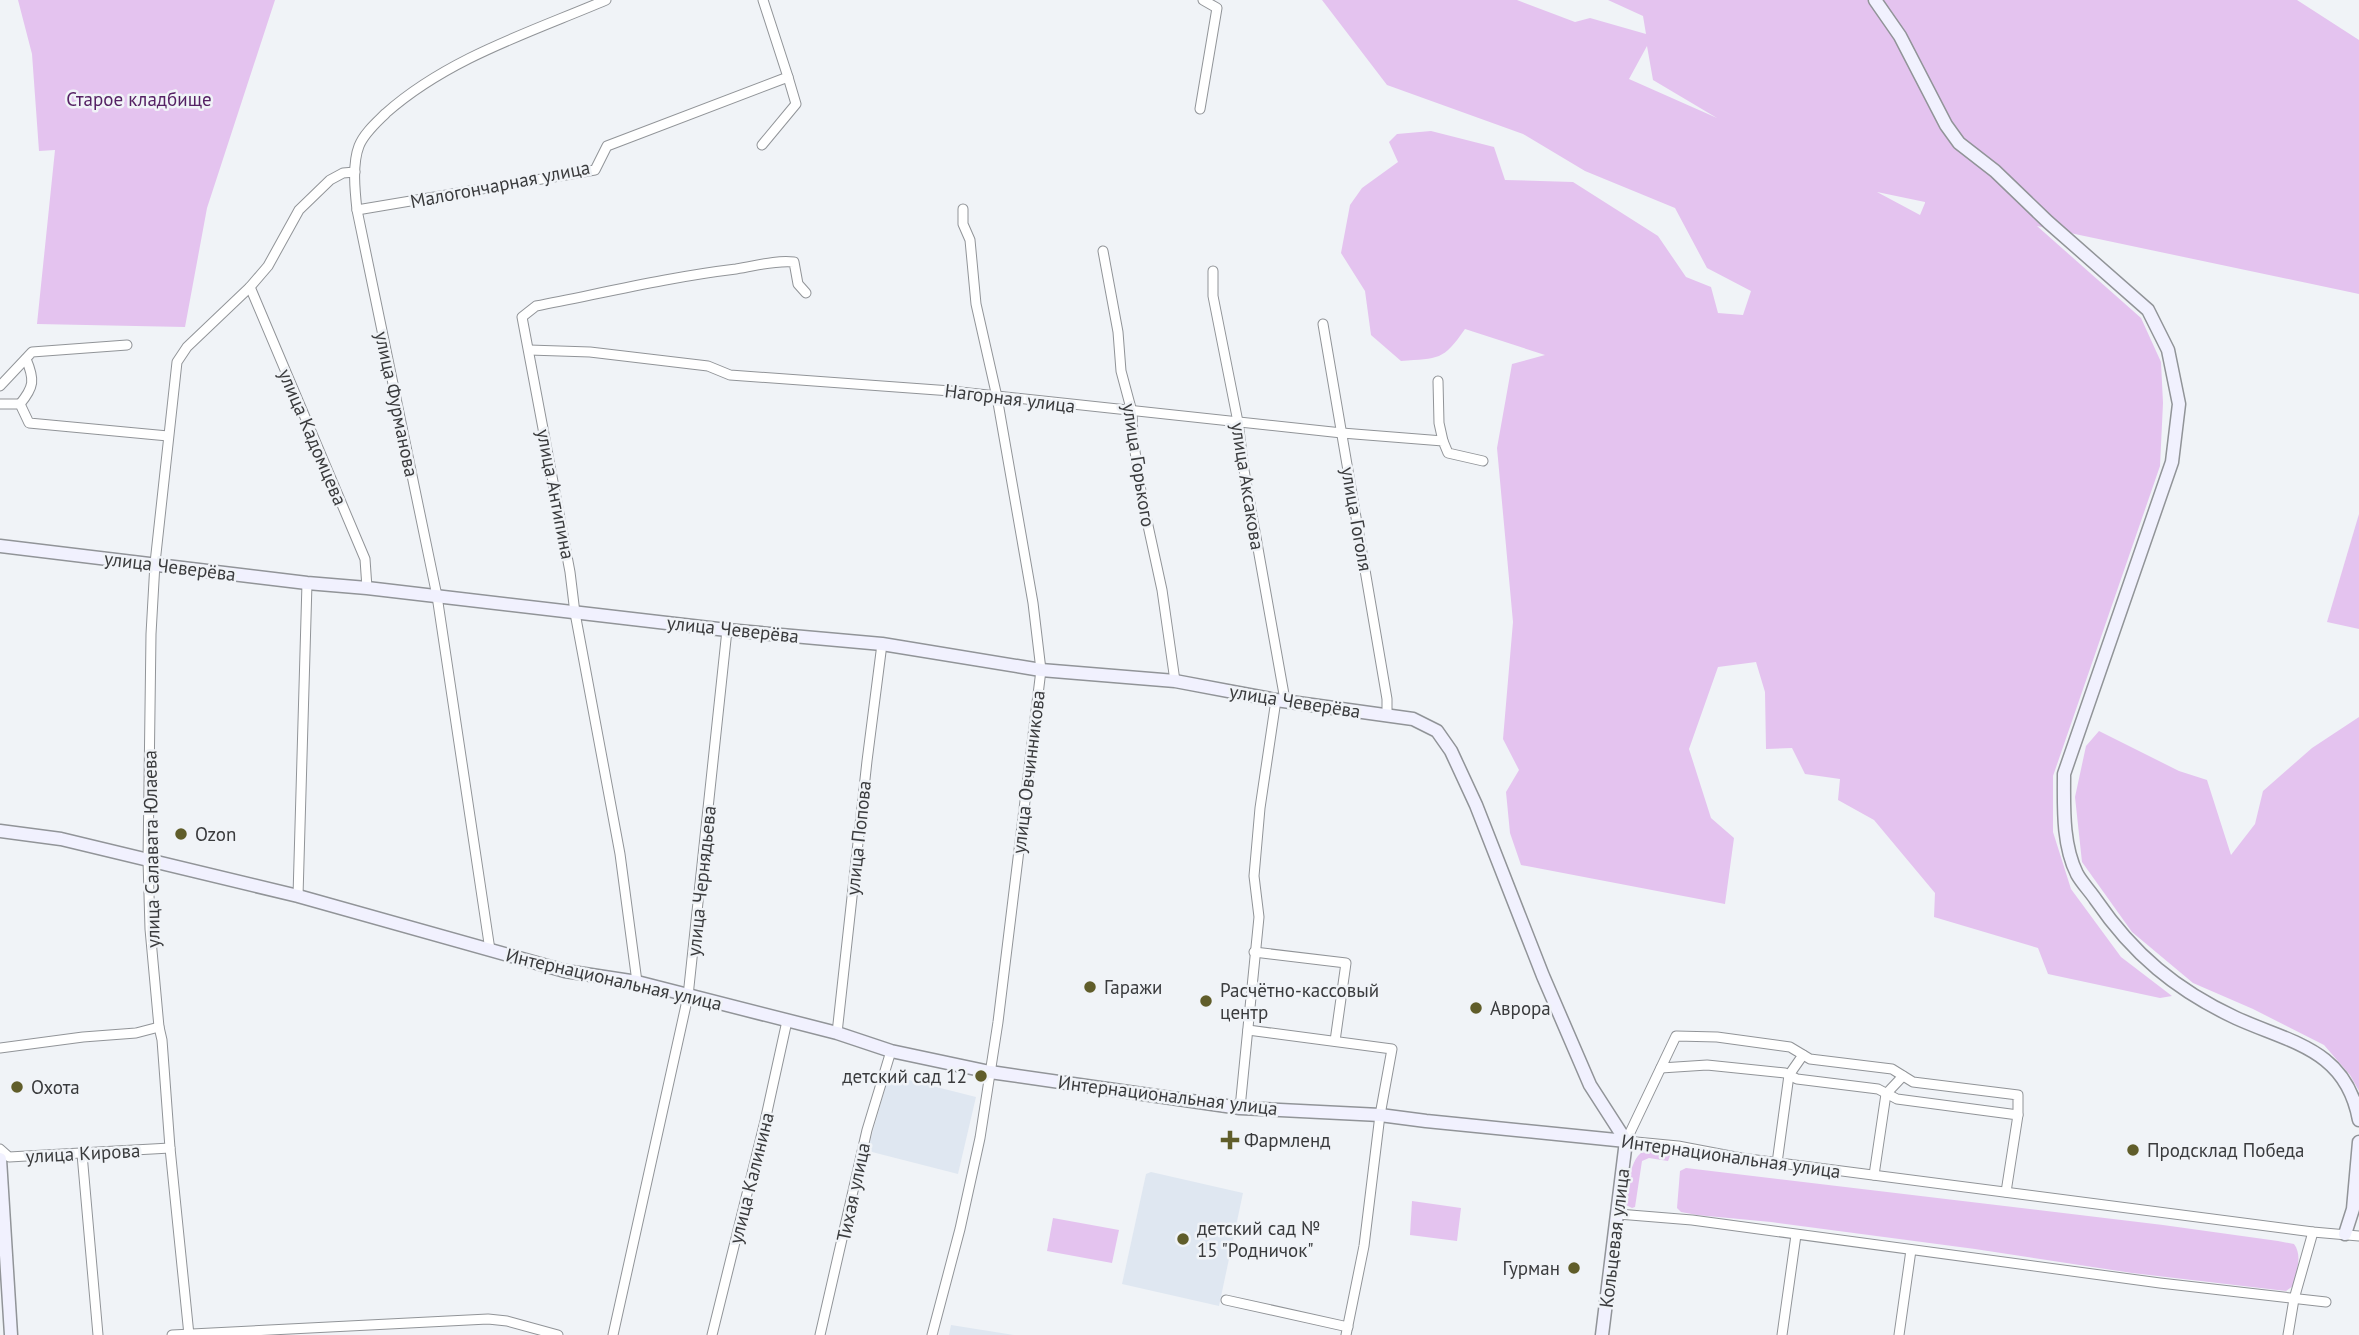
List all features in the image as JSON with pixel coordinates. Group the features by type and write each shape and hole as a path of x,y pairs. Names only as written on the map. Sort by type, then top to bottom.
{"street":[{"name":"улица Фурманова","path":"490,950 437,596 358,210 354,188 355,172 359,146 372,126 428,81 465,60 606,0"},
{"path":"762,145 796,104 763,0"},
{"path":"1200,109 1217,8 1203,0"},
{"path":"1875,0 1900,36 1946,125 1959,143 1995,171 2048,222 2148,310 2168,350 2179,404 2172,462 2064,774 2064,829 2077,872 2111,922 2149,964 2196,997 2308,1047 2331,1065 2347,1085 2356,1104 2359,1120"},
{"name":"Малогончарная улица","path":"358,210 595,170 607,146 789,77"},
{"path":"250,287 268,266 299,210 330,180 343,173 355,172"},
{"name":"улица Овчинникова","path":"932,1335 980,1139 1041,670 1033,603 998,397 976,304 970,240 963,224 963,209"},
{"name":"улица Горького","path":"1103,251 1118,332 1121,371 1132,412 1142,498 1162,590 1175,681"},
{"name":"улица Антипина","path":"637,982 620,854 522,317 536,306 679,276 777,261 794,262 798,284 806,293"},
{"name":"улица Аксакова","path":"1213,271 1213,296 1238,422 1280,700 1260,808 1255,863 1259,917 1240,1108"},
{"name":"улица Салавата Юлаева","path":"189,1335 150,929 148,860 151,634 155,563 177,362 187,347 250,287"},
{"name":"улица Кадомцева","path":"250,287 365,558 367,588"},
{"name":"улица Гоголя","path":"1323,324 1377,635 1387,715"},
{"path":"0,386 32,352 127,345"},
{"name":"Нагорная улица","path":"529,351 590,352 708,366 730,375 951,390 1132,412 1443,441 1448,453 1483,461"},
{"path":"20,404 31,390 32,373 26,359"},
{"path":"1438,381 1439,423 1443,441"},
{"path":"0,404 20,404"},
{"path":"20,404 29,423 168,436"},
{"name":"улица Чеверёва","path":"0,546 727,630 882,644 1041,670 1175,681 1280,700 1413,719 1437,731 1451,751 1476,805 1543,976 1590,1085 1626,1142"},
{"path":"298,895 307,583"},
{"name":"улица Чернядьева","path":"612,1335 688,996 727,630"},
{"name":"улица Попова","path":"837,1033 882,644"},
{"name":"Интернациональная улица","path":"0,831 61,839 298,895 565,971 637,982 837,1033 891,1051 990,1072 1240,1108 1380,1115 1678,1146 1777,1163 2313,1233 2359,1236"},
{"path":"1254,952 1346,963 1335,1041"},
{"name":"улица Калинина","path":"712,1335 787,1021"},
{"path":"0,1048 136,1033 159,1027"},
{"path":"1227,1300 1347,1331 1364,1246 1380,1115 1392,1049 1248,1030"},
{"path":"1626,1142 1676,1036 1717,1037 1790,1047 1810,1059 1892,1069 1913,1082 2018,1095 2018,1115 2006,1192"},
{"name":"Тихая улица","path":"820,1335 867,1130 891,1051"},
{"path":"1777,1163 1789,1075 1803,1055"},
{"path":"1661,1068 1707,1065 1785,1073 1797,1079 1878,1090 1897,1099 2018,1115"},
{"path":"1874,1175 1886,1094 1903,1076"},
{"name":"Кольцевая улица","path":"1602,1335 1626,1142"},
{"path":"2345,1234 2353,1209 2359,1142"},
{"name":"улица Кирова","path":"0,1149 9,1157 170,1148"},
{"path":"82,1154 98,1335"},
{"path":"0,1159 10,1335"},
{"path":"1618,1214 1692,1220 2326,1302"},
{"path":"2288,1335 2294,1299 2313,1233"},
{"path":"1782,1335 1796,1235"},
{"path":"1899,1335 1911,1250"},
{"path":"172,1335 386,1330 498,1320 558,1335"}],"shaded area":[{"path":"889,1075 976,1097 958,1174 872,1152 868,1148"},
{"name":"детский сад № 15 \"Родничок\"","path":"1151,1172 1243,1193 1219,1306 1122,1284 1146,1174"},
{"path":"951,1325 1014,1335 949,1335"}],"green space":[{"name":"Старое кладбище","path":"18,0 275,0 207,208 185,327 37,324 55,150 39,151 32,54"},
{"path":"1322,0 1517,0 1575,22 1590,18 1646,34 1643,16 1608,0 2297,0 2359,40 2359,294 2037,226 2141,318 2161,362 2163,403 2160,466 2053,776 2053,832 2071,889 2121,957 2172,996 2160,998 2048,974 2038,948 1934,917 1935,893 1874,820 1838,800 1840,779 1805,774 1792,748 1766,749 1765,692 1756,662 1718,667 1689,749 1711,818 1734,838 1725,904 1521,865 1510,833 1506,792 1519,770 1503,739 1513,622 1497,448 1512,364 1545,355 1465,329 1451,347 1439,356 1401,361 1371,335 1365,291 1341,253 1350,205 1362,188 1398,162 1389,142 1397,134 1431,131 1494,147 1505,180 1573,182 1658,236 1686,277 1711,287 1718,313 1743,315 1751,291 1707,268 1675,208 1585,171 1523,134 1387,85","holes":["1647,46 1653,80 1717,118 1629,79","1877,192 1925,202 1925,203 1920,215"]},
{"path":"2359,514 2359,629 2327,622"},
{"path":"2359,717 2359,1091 2350,1075 2324,1045 2253,1009 2193,983 2132,932 2082,862 2075,797 2086,746 2099,731 2179,771 2207,780 2231,855 2255,824 2263,791 2312,748"},
{"path":"1652,1147 1669,1151 1670,1156 1668,1161 1649,1158 1642,1161 1635,1207 1632,1208 1626,1205 1631,1171 1638,1156"},
{"path":"1686,1168 2278,1241 2294,1244 2298,1264 2293,1286 2286,1291 2132,1273 1771,1222 1697,1215 1681,1212 1677,1208 1680,1171"},
{"path":"1412,1201 1461,1208 1457,1241 1410,1235"},
{"path":"1053,1218 1119,1230 1112,1263 1047,1251"}],"place":[{"name":"Ozon","path":"181,834"},
{"name":"Гаражи","path":"1090,987"},
{"name":"Расчётно-кассовый центр","path":"1206,1001"},
{"name":"Аврора","path":"1476,1008"},
{"name":"детский сад 12","path":"981,1076"},
{"name":"Охота","path":"17,1087"},
{"name":"Фармленд","path":"1230,1140"},
{"name":"Продсклад Победа","path":"2133,1150"},
{"name":"детский сад № 15 \"Родничок\"","path":"1183,1239"},
{"name":"Гурман","path":"1574,1268"}]}
